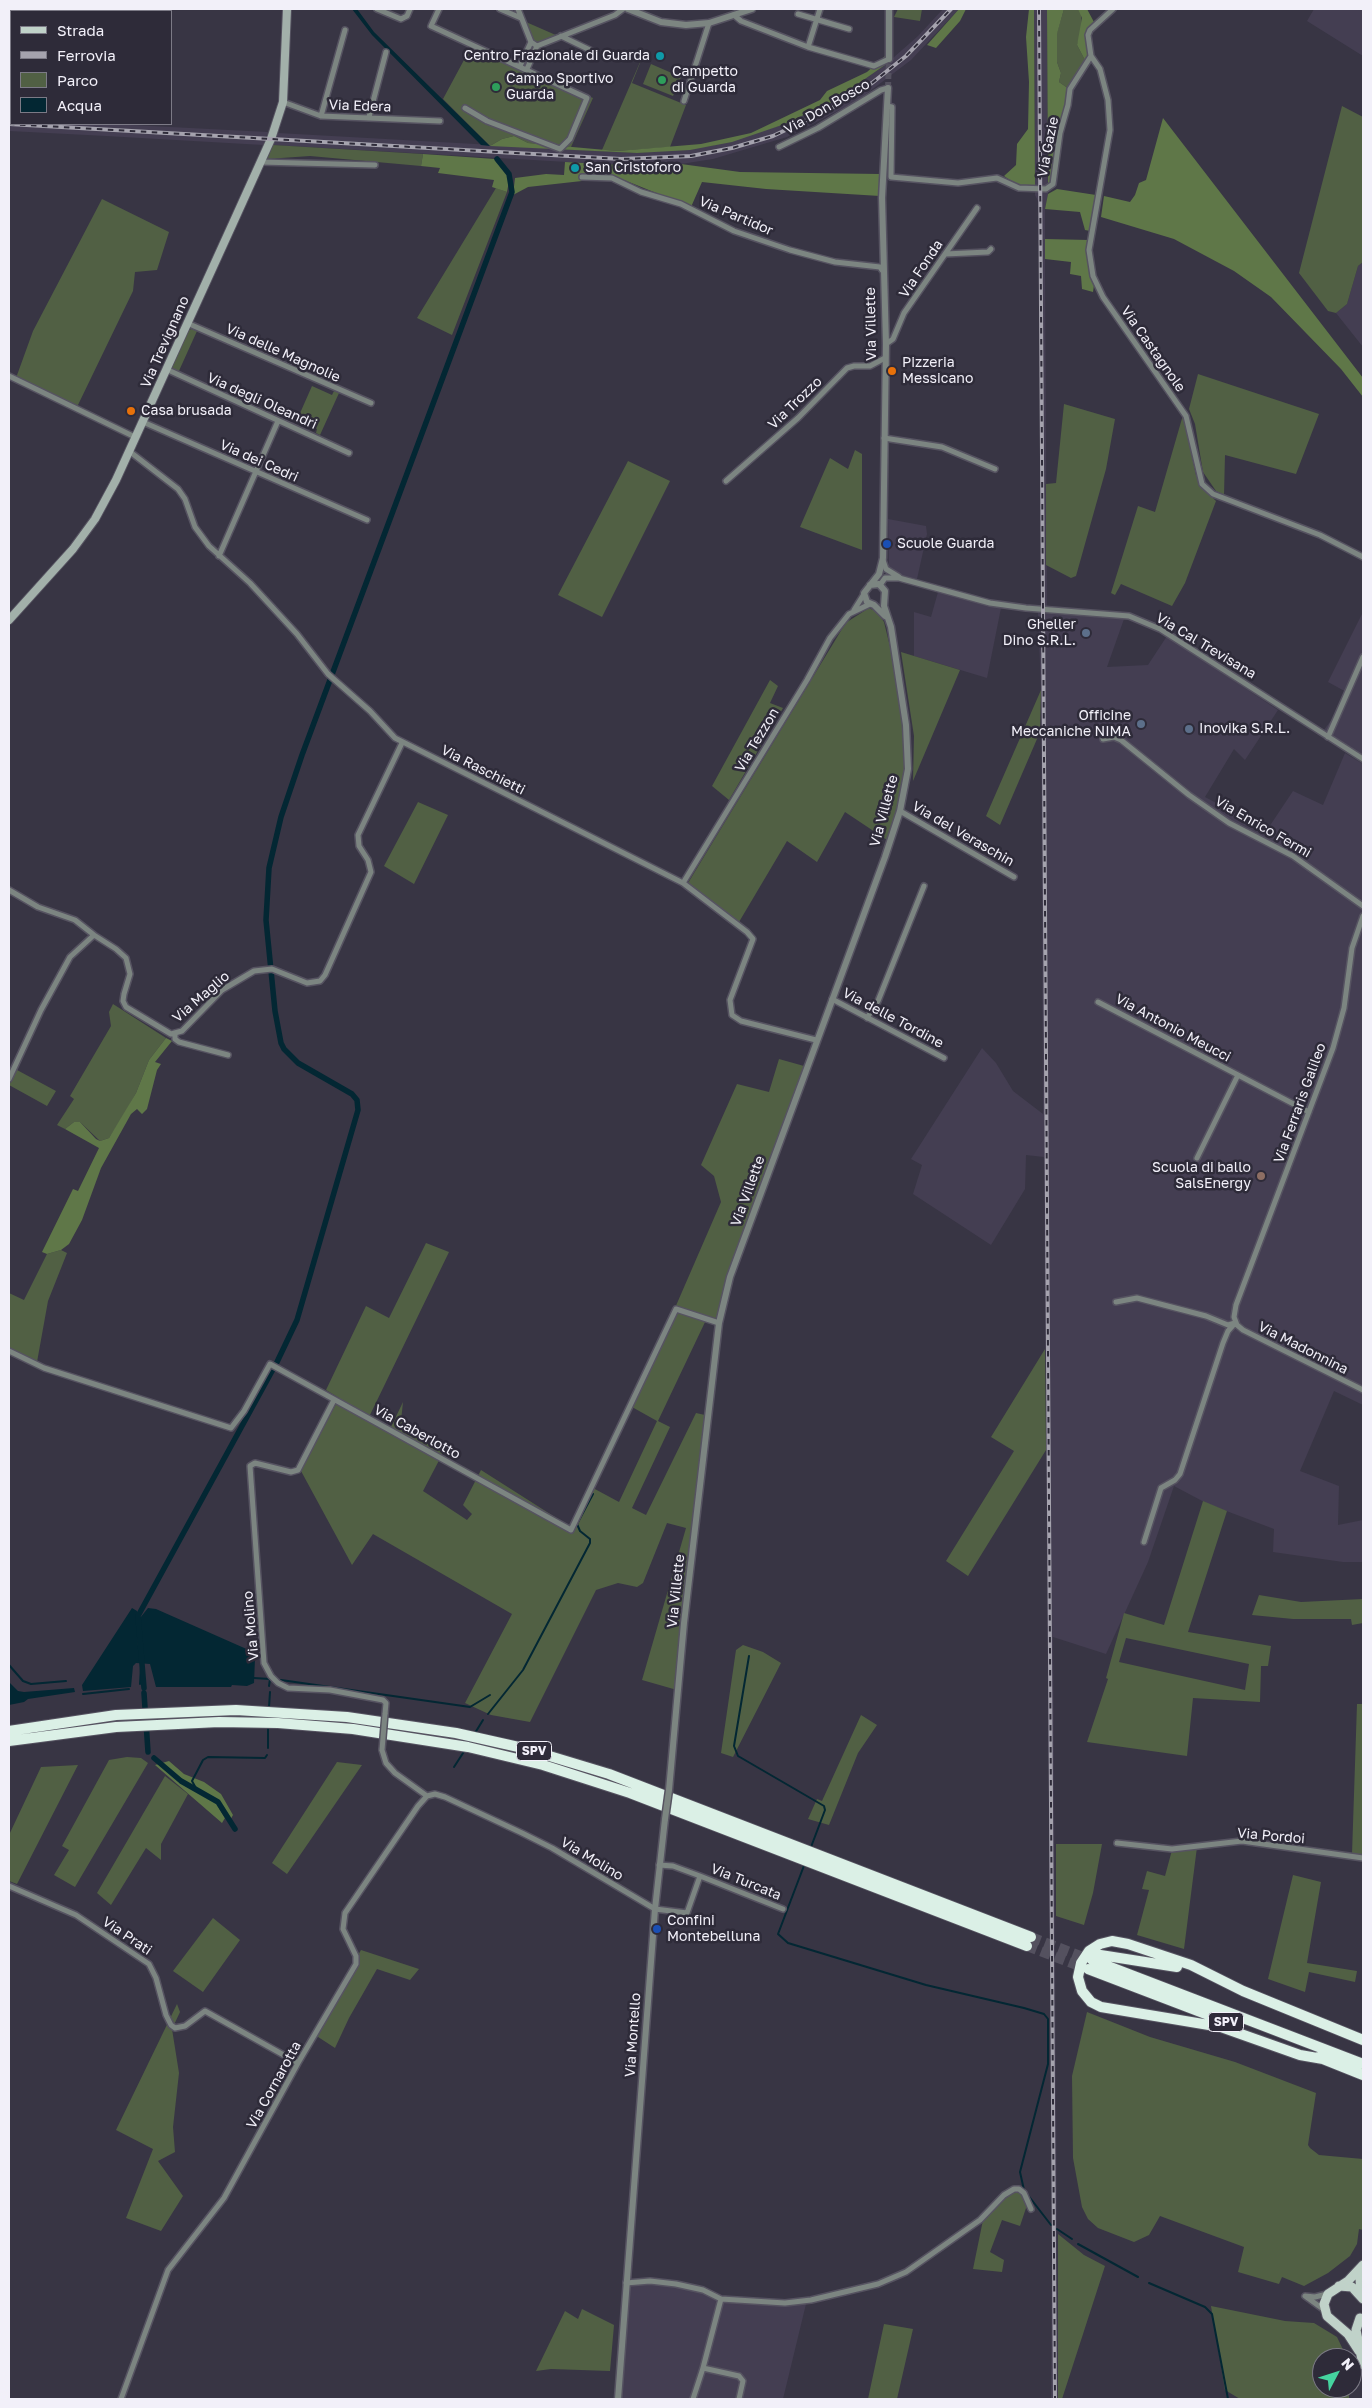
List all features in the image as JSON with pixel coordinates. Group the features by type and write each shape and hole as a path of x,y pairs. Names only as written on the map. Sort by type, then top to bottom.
{"highway":[{"name":"SPV","path":"9,1730 116,1716 213,1710 304,1713 423,1727 515,1746 593,1769 841,1863 1031,1938 630,1793 543,1765 474,1748 353,1729 258,1722 186,1722 116,1727 9,1741"},
{"path":"1323,2059 1300,2055 1221,2027 1100,2008 1084,1994 1078,1977 1081,1962 1089,1951 1100,1944 1112,1941 1128,1944 1184,1963 1211,1977 1363,2040"},
{"name":"SPV","path":"1091,1961 1363,2075"},
{"name":"SPV","path":"1091,1961 1363,2064"},
{"path":"1091,1961 1159,1962 1211,1977"},
{"path":"1343,2067 1363,2079"}],"main road":[{"name":"Via Trevignano","path":"9,620 82,539 108,496 143,422 274,131 282,102 287,9"},
{"path":"1357,2348 1348,2334 1332,2321 1325,2310 1328,2294 1348,2281 1363,2265"},
{"path":"1362,2297 1360,2279 1363,2269"},
{"path":"1339,2286 1352,2287 1362,2297"},
{"path":"1337,2324 1350,2325 1362,2315"},
{"path":"1359,2348 1356,2330 1362,2315"}],"street":[{"path":"377,9 401,19 407,16 410,9"},
{"path":"439,9 431,26 588,98 570,139 563,148 551,147 487,121 466,108"},
{"path":"500,9 522,18"},
{"path":"518,9 530,42 520,66"},
{"path":"527,69 537,46 615,15 623,9"},
{"path":"628,9 668,24 692,25 752,9"},
{"path":"809,44 820,9"},
{"path":"734,15 737,19 762,30 823,52 874,66 883,64 889,59 889,9"},
{"path":"890,18 893,9"},
{"path":"1091,56 1088,36 1090,30 1113,9"},
{"path":"798,14 849,29"},
{"path":"684,101 709,22"},
{"path":"321,116 345,30"},
{"path":"561,36 592,51"},
{"path":"530,42 537,46"},
{"path":"369,117 386,52"},
{"name":"Via Gazie","path":"887,106 892,108 891,177 958,183 997,178 1019,188 1046,189 1053,184 1060,134 1068,105 1070,89 1091,56"},
{"name":"Via Castagnole","path":"1091,56 1100,68 1108,100 1110,130 1089,250 1097,287 1186,416 1202,484 1214,494 1320,535 1363,557"},
{"name":"Via Villette","path":"669,1790 684,1623 719,1323 730,1277 900,810 908,770 908,748 899,673 887,619 885,597 880,585 883,576 886,344 882,270 882,198 888,88"},
{"name":"Via Don Bosco","path":"779,147 818,128 881,90 888,88"},
{"name":"Via Edera","path":"282,102 321,116 440,121"},
{"path":"260,162 374,165"},
{"name":"Via Partidor","path":"582,177 612,178 641,192 681,204 734,230 790,250 834,262 880,267 882,270"},
{"name":"Via Fonda","path":"886,344 893,339 904,313 977,208"},
{"path":"945,254 988,252 991,250"},
{"name":"Via delle Magnolie","path":"187,323 371,403"},
{"name":"Via Trozzo","path":"726,481 798,418 847,368 870,366 885,358"},
{"name":"Via degli Oleandri","path":"166,370 350,452"},
{"path":"9,376 135,437"},
{"path":"219,556 278,421"},
{"name":"Via dei Cedri","path":"143,422 367,520"},
{"path":"884,438 942,447 995,469"},
{"name":"Via Raschietti","path":"129,450 182,494 195,527 208,546 274,609 328,674 402,742 683,883 753,939 730,1000 732,1015 741,1021 816,1040"},
{"name":"Via Villette","path":"864,593 879,574 883,559"},
{"name":"Via Cal Trevisana","path":"883,559 886,569 900,578 990,603 1026,608 1129,616 1160,629 1363,758"},
{"path":"870,585 880,585 886,578 900,578"},
{"path":"872,604 885,597 887,583 900,578"},
{"path":"864,593 866,599 887,619"},
{"name":"Via Tezzon","path":"683,883 807,680 830,638 845,618 854,611 862,600 864,593"},
{"name":"Via Tezzon","path":"854,611 872,604"},
{"path":"1328,737 1363,657"},
{"name":"Via Enrico Fermi","path":"1103,739 1114,738 1121,740 1189,795 1229,823 1293,856 1363,906"},
{"name":"Via Maglio","path":"94,935 126,958 130,974 123,1001 126,1007 166,1032 175,1034 182,1031 232,983 254,971 265,968 272,969 310,984 317,982 325,975 371,872 368,860 359,846 360,830 402,742"},
{"name":"Via del Veraschin","path":"900,810 1014,877"},
{"path":"867,1018 878,1001 924,886"},
{"path":"9,890 38,907 75,920 94,935 70,957 41,1010 9,1079"},
{"name":"Via Ferraris Galileo","path":"1144,1542 1161,1488 1175,1480 1180,1474 1223,1343 1228,1331 1236,1322 1236,1306 1309,1112 1341,1020 1352,948 1363,916"},
{"name":"Via delle Tordine","path":"832,999 944,1058"},
{"name":"Via Antonio Meucci","path":"1098,1002 1309,1112"},
{"path":"175,1034 175,1039 179,1042 228,1055"},
{"name":"Via Antonio Meucci","path":"1198,1158 1238,1075"},
{"path":"1116,1302 1137,1298 1206,1316 1228,1325 1236,1322"},
{"name":"Via Caberlotto","path":"9,1351 44,1368 231,1428 271,1365 571,1530 676,1309 719,1323"},
{"name":"Via Madonnina","path":"1236,1322 1247,1332 1363,1390"},
{"name":"Via Molino","path":"334,1400 298,1470 291,1472 254,1463 250,1466 264,1663 271,1676 278,1683 288,1688 330,1690 383,1700 386,1703 382,1750 386,1763 394,1772 427,1796 435,1794 552,1848 655,1909"},
{"name":"Via Montello","path":"618,2399 655,1909 669,1790"},
{"name":"Via Cornarotta","path":"121,2399 168,2270 224,2198 298,2063 356,1964 357,1960 343,1929 345,1913 418,1806 427,1796"},
{"name":"Via Pordoi","path":"1117,1844 1172,1849 1242,1842 1363,1858"},
{"name":"Via Turcata","path":"659,1865 673,1866 783,1909"},
{"name":"Via Turcata","path":"655,1909 687,1913 700,1876"},
{"name":"Via Prati","path":"9,1886 76,1915 149,1964 156,1978 171,2026 176,2028 185,2026 205,2011 298,2063"},
{"path":"626,2283 650,2281 676,2284 703,2290 721,2299 785,2303 840,2294 878,2284 906,2272 980,2220 1010,2191 1019,2189 1031,2209"},
{"path":"1325,2310 1305,2296 1328,2294"},
{"path":"693,2399 721,2299"},
{"path":"703,2368 739,2376 743,2382 739,2399"}],"shaded area":[{"path":"943,9 959,9 911,60 857,101 787,137 713,159 681,164 637,166 273,145 278,133 637,153 711,146 782,125 832,102 885,65 918,36"},
{"path":"1034,9 1047,9 1048,194 1045,209 1045,272 1047,606 1041,606 1039,203 1035,195"},
{"path":"1314,9 1363,9 1363,56 1307,21"},
{"path":"10,118 10,125 132,125 268,132 263,145 9,131"},
{"path":"1363,262 1363,347 1336,313 1347,304 1358,266"},
{"path":"888,519 926,526 927,534 917,579 889,573"},
{"path":"938,592 1001,608 987,678 914,656 914,612 931,617"},
{"path":"1363,612 1363,755 1324,730 1350,694 1328,682"},
{"path":"1038,613 1124,619 1107,667 1148,665 1167,636 1278,710 1245,760 1234,749 1205,797 1267,830 1293,791 1323,805 1345,753 1363,764 1363,1405 1334,1391 1300,1471 1339,1486 1338,1525 1363,1520 1363,1562 1343,1562 1273,1552 1274,1529 1208,1504 1174,1486 1148,1562 1106,1654 1053,1637 1058,2399 1051,2399 1052,2234 1044,1157 1026,1155 1025,1189 991,1245 913,1194 922,1165 911,1159 982,1048 996,1063 1013,1091 1043,1114 1041,690"},
{"path":"627,2280 683,2283 733,2300 806,2304 783,2399 618,2399"}],"green space":[{"path":"898,9 922,9 920,21 894,17"},
{"path":"959,9 966,9 960,21 936,48 927,45"},
{"path":"1029,9 1034,9 1035,187 1018,186 1004,176 1016,165 1017,144 1028,129 1029,82 1026,37"},
{"path":"1047,9 1064,9 1057,34 1057,62 1061,73 1059,82 1069,89 1054,155 1051,181 1048,186"},
{"path":"1064,9 1078,9 1081,12 1082,28 1077,45 1086,62 1069,89 1059,82 1061,73 1057,62 1057,33"},
{"path":"1078,9 1087,9 1095,24 1090,27 1090,55 1086,62 1077,45 1082,18"},
{"path":"526,22 558,36 535,43"},
{"path":"471,47 593,98 571,147 528,143 514,136 502,139 490,146 443,99"},
{"path":"644,53 632,83 686,105 670,147 617,151 602,150"},
{"path":"885,56 885,65 832,102 782,125 732,142 690,150 637,153 490,146 502,139 514,136 528,143 617,151 701,144 751,133 820,100 827,91 867,72"},
{"name":"Campetto di Guarda","path":"651,64 681,77 673,96 643,84"},
{"path":"1342,106 1363,117 1363,262 1358,266 1347,304 1336,313 1328,311 1299,273"},
{"path":"1163,118 1363,378 1363,397 1341,369 1271,297 1234,271 1174,239 1101,217 1104,196 1130,202 1135,195 1139,183 1146,180"},
{"path":"273,145 423,154 421,166 310,156 267,159"},
{"path":"423,154 495,159 507,174 509,181 507,192 492,187 494,180 438,173 440,168 421,166"},
{"path":"565,162 637,166 681,164 740,172 880,174 880,196 766,189 702,182 691,207 624,180 583,178 582,181 528,187 513,195 515,178 546,174 564,175"},
{"path":"496,188 507,192 452,335 417,318"},
{"path":"1057,189 1096,195 1090,231 1085,230 1080,212 1045,209 1048,194"},
{"path":"102,199 169,232 157,270 135,272 133,291 77,407 16,378 33,331"},
{"path":"1045,239 1089,240 1087,253 1094,285 1093,292 1082,289 1081,276 1070,274 1071,262 1045,259"},
{"path":"187,330 197,331 178,373 170,366"},
{"path":"1198,374 1319,414 1296,474 1225,455 1224,495 1216,491 1203,472 1195,424 1189,409"},
{"path":"312,386 332,395 334,391 339,393 320,435 316,433 317,429 297,420"},
{"path":"1064,404 1115,419 1106,469 1076,576 1071,578 1046,565 1046,484 1056,483"},
{"path":"1183,415 1196,475 1204,489 1216,501 1185,583 1172,606 1121,584 1115,595 1111,593 1138,506 1155,512"},
{"path":"855,450 862,454 862,550 800,527 830,458 848,469"},
{"path":"628,461 670,481 602,617 558,595"},
{"path":"869,608 877,612 884,622 892,655 905,737 904,776 898,810 887,840 845,812 817,862 787,841 739,922 688,883 842,629 847,622"},
{"path":"901,652 960,670 913,781 914,736"},
{"path":"770,680 778,686 770,703 783,708 729,800 712,786"},
{"path":"1041,690 1040,732 1000,825 986,816"},
{"path":"418,802 448,815 414,884 384,866"},
{"path":"113,1004 166,1038 149,1060 136,1093 121,1120 109,1138 100,1141 80,1122 74,1122 65,1129 57,1125 74,1099 70,1096 111,1026 109,1012"},
{"path":"166,1038 172,1041 155,1062 161,1064 157,1070 147,1109 142,1114 137,1109 131,1114 101,1168 82,1220 69,1244 61,1250 47,1254 42,1252 73,1189 78,1191 99,1148 65,1129 74,1122 80,1122 96,1139 100,1141 109,1138 136,1093 149,1060"},
{"path":"779,1059 804,1066 727,1277 717,1324 706,1320 658,1421 670,1427 632,1508 646,1515 696,1413 705,1415 677,1690 642,1680 686,1528 667,1523 643,1583 637,1587 618,1583 596,1590 530,1722 491,1715 465,1703 512,1614 373,1534 352,1565 301,1471 339,1398 326,1390 366,1306 389,1318 426,1243 449,1252 369,1417 391,1427 403,1402 401,1421 445,1449 423,1491 467,1520 472,1514 463,1505 481,1470 569,1526 593,1488 619,1502 657,1421 632,1407 721,1202 714,1176 701,1165 737,1084 769,1092"},
{"path":"17,1070 56,1091 47,1106 9,1085"},
{"path":"61,1250 67,1253 48,1301 37,1362 9,1349 9,1293 24,1300 47,1254"},
{"path":"1045,1349 1046,1450 968,1576 946,1561 1014,1451 991,1437"},
{"path":"1203,1501 1227,1511 1188,1632 1271,1646 1268,1666 1261,1666 1260,1702 1193,1698 1187,1756 1087,1742 1108,1679 1106,1678 1124,1613 1164,1625","holes":["1126,1638 1249,1664 1245,1690 1119,1662"]},
{"path":"1259,1595 1301,1602 1363,1599 1363,1623 1352,1625 1351,1619 1293,1619 1252,1615"},
{"path":"743,1645 763,1652 781,1663 733,1757 721,1753 736,1650"},
{"path":"1357,1704 1363,1704 1363,1856 1352,1854"},
{"path":"861,1715 877,1725 858,1753 829,1825 808,1819 817,1799 822,1801"},
{"path":"127,1757 141,1758 148,1763 75,1887 54,1875 69,1850 62,1846 109,1760"},
{"path":"169,1761 184,1774 204,1782 221,1794 233,1815 229,1822 217,1805 225,1818 222,1823 155,1765"},
{"path":"337,1762 362,1765 287,1874 272,1863"},
{"path":"78,1765 17,1884 9,1881 9,1835 41,1767"},
{"path":"165,1776 188,1794 161,1844 161,1860 146,1848 111,1905 97,1893"},
{"path":"1056,1844 1102,1844 1093,1893 1084,1925 1056,1916"},
{"path":"1197,1847 1184,1949 1137,1935 1149,1890 1142,1889 1147,1871 1165,1876 1172,1850"},
{"path":"1293,1875 1321,1882 1307,1963 1357,1971 1355,1982 1309,1972 1305,1992 1268,1979"},
{"path":"213,1918 240,1940 203,1992 173,1971"},
{"path":"361,1950 419,1969 410,1980 377,1969 349,2018 335,2048 312,2033"},
{"path":"177,2004 180,2012 172,2029 179,2073 173,2127 175,2152 158,2161 183,2196 161,2231 126,2218 153,2149 116,2130"},
{"path":"1087,2012 1150,2037 1235,2062 1316,2093 1308,2145 1310,2148 1319,2155 1363,2159 1363,2230 1359,2229 1357,2244 1350,2256 1328,2273 1304,2286 1282,2277 1279,2284 1238,2272 1244,2247 1160,2216 1149,2235 1134,2242 1098,2228 1088,2219 1082,2207 1073,2158 1072,2076"},
{"path":"1016,2191 1020,2192 1027,2205 1020,2226 1002,2220 990,2252 1004,2260 1002,2272 973,2269 983,2220 1002,2199"},
{"path":"1058,2234 1084,2255 1105,2266 1062,2399 1058,2399"},
{"path":"1211,2306 1285,2321 1314,2323 1337,2337 1342,2348 1312,2348 1312,2398 1349,2399 1240,2399 1225,2390"},
{"path":"582,2309 614,2325 610,2371 551,2369 536,2371 565,2311 578,2319"},
{"path":"884,2324 913,2329 897,2399 868,2399"}],"water":[{"path":"352,9 357,9 374,32 490,146 481,145 372,35"},
{"path":"132,1608 137,1611 138,1648 142,1647 140,1618 148,1608 156,1609 251,1651 255,1658 254,1683 247,1686 232,1685 231,1687 156,1687 150,1664 136,1663 133,1666 131,1687 83,1691 82,1685"},
{"path":"9,1682 18,1691 24,1692 74,1688 75,1692 28,1699 24,1702 9,1705"}],"waterway":[{"path":"144,1688 138,1616 277,1362 297,1320 358,1110 357,1100 352,1094 298,1063 284,1049 281,1043 275,1011 266,920 269,868 281,817 302,755 512,192 509,174 497,159"},
{"path":"488,1714 523,1670 590,1543 590,1539 580,1531 577,1524 593,1494"},
{"path":"749,1656 734,1746 738,1756 824,1806 825,1810 811,1847"},
{"path":"9,1665 23,1681 31,1684 66,1681"},
{"path":"140,1684 141,1667"},
{"path":"254,1678 270,1679"},
{"path":"269,1686 270,1679"},
{"path":"281,1680 470,1707 490,1695"},
{"path":"83,1694 129,1689"},
{"path":"269,1707 270,1692"},
{"path":"144,1693 148,1752"},
{"path":"475,1733 483,1720"},
{"path":"268,1727 268,1748"},
{"path":"454,1767 465,1750"},
{"path":"197,1790 192,1781 203,1760 208,1757 265,1758 267,1755"},
{"path":"154,1758 181,1781 218,1802 235,1829"},
{"path":"805,1863 778,1934 788,1943 926,1985 1024,2008 1044,2014 1048,2019 1048,2064 1020,2172 1024,2190 1051,2225"},
{"path":"1057,2229 1072,2239"},
{"path":"1078,2244 1138,2277"},
{"path":"1149,2283 1205,2307 1212,2314 1228,2399"}],"tunnel":[{"path":"888,88 889,59"},
{"path":"1031,1937 1091,1960"},
{"path":"1027,1946 1087,1969"}],"railway":[{"path":"26,125 621,159 691,156 732,148 773,136 836,106 872,83 906,56 951,9"},
{"path":"1039,9 1055,2399"}],"place":[{"name":"Centro Frazionale di Guarda","path":"660,56"},
{"name":"Campetto di Guarda","path":"662,80"},
{"name":"Campo Sportivo Guarda","path":"496,87"},
{"name":"San Cristoforo","path":"575,168"},
{"name":"Pizzeria Messicano","path":"892,371"},
{"name":"Casa brusada","path":"131,411"},
{"name":"Scuole Guarda","path":"887,544"},
{"name":"Gheller Dino S.R.L.","path":"1086,633"},
{"name":"Officine Meccaniche NIMA","path":"1141,724"},
{"name":"Inovika S.R.L.","path":"1189,729"},
{"name":"Scuola di ballo SalsEnergy","path":"1261,1176"},
{"name":"Confini Montebelluna","path":"657,1929"}]}
